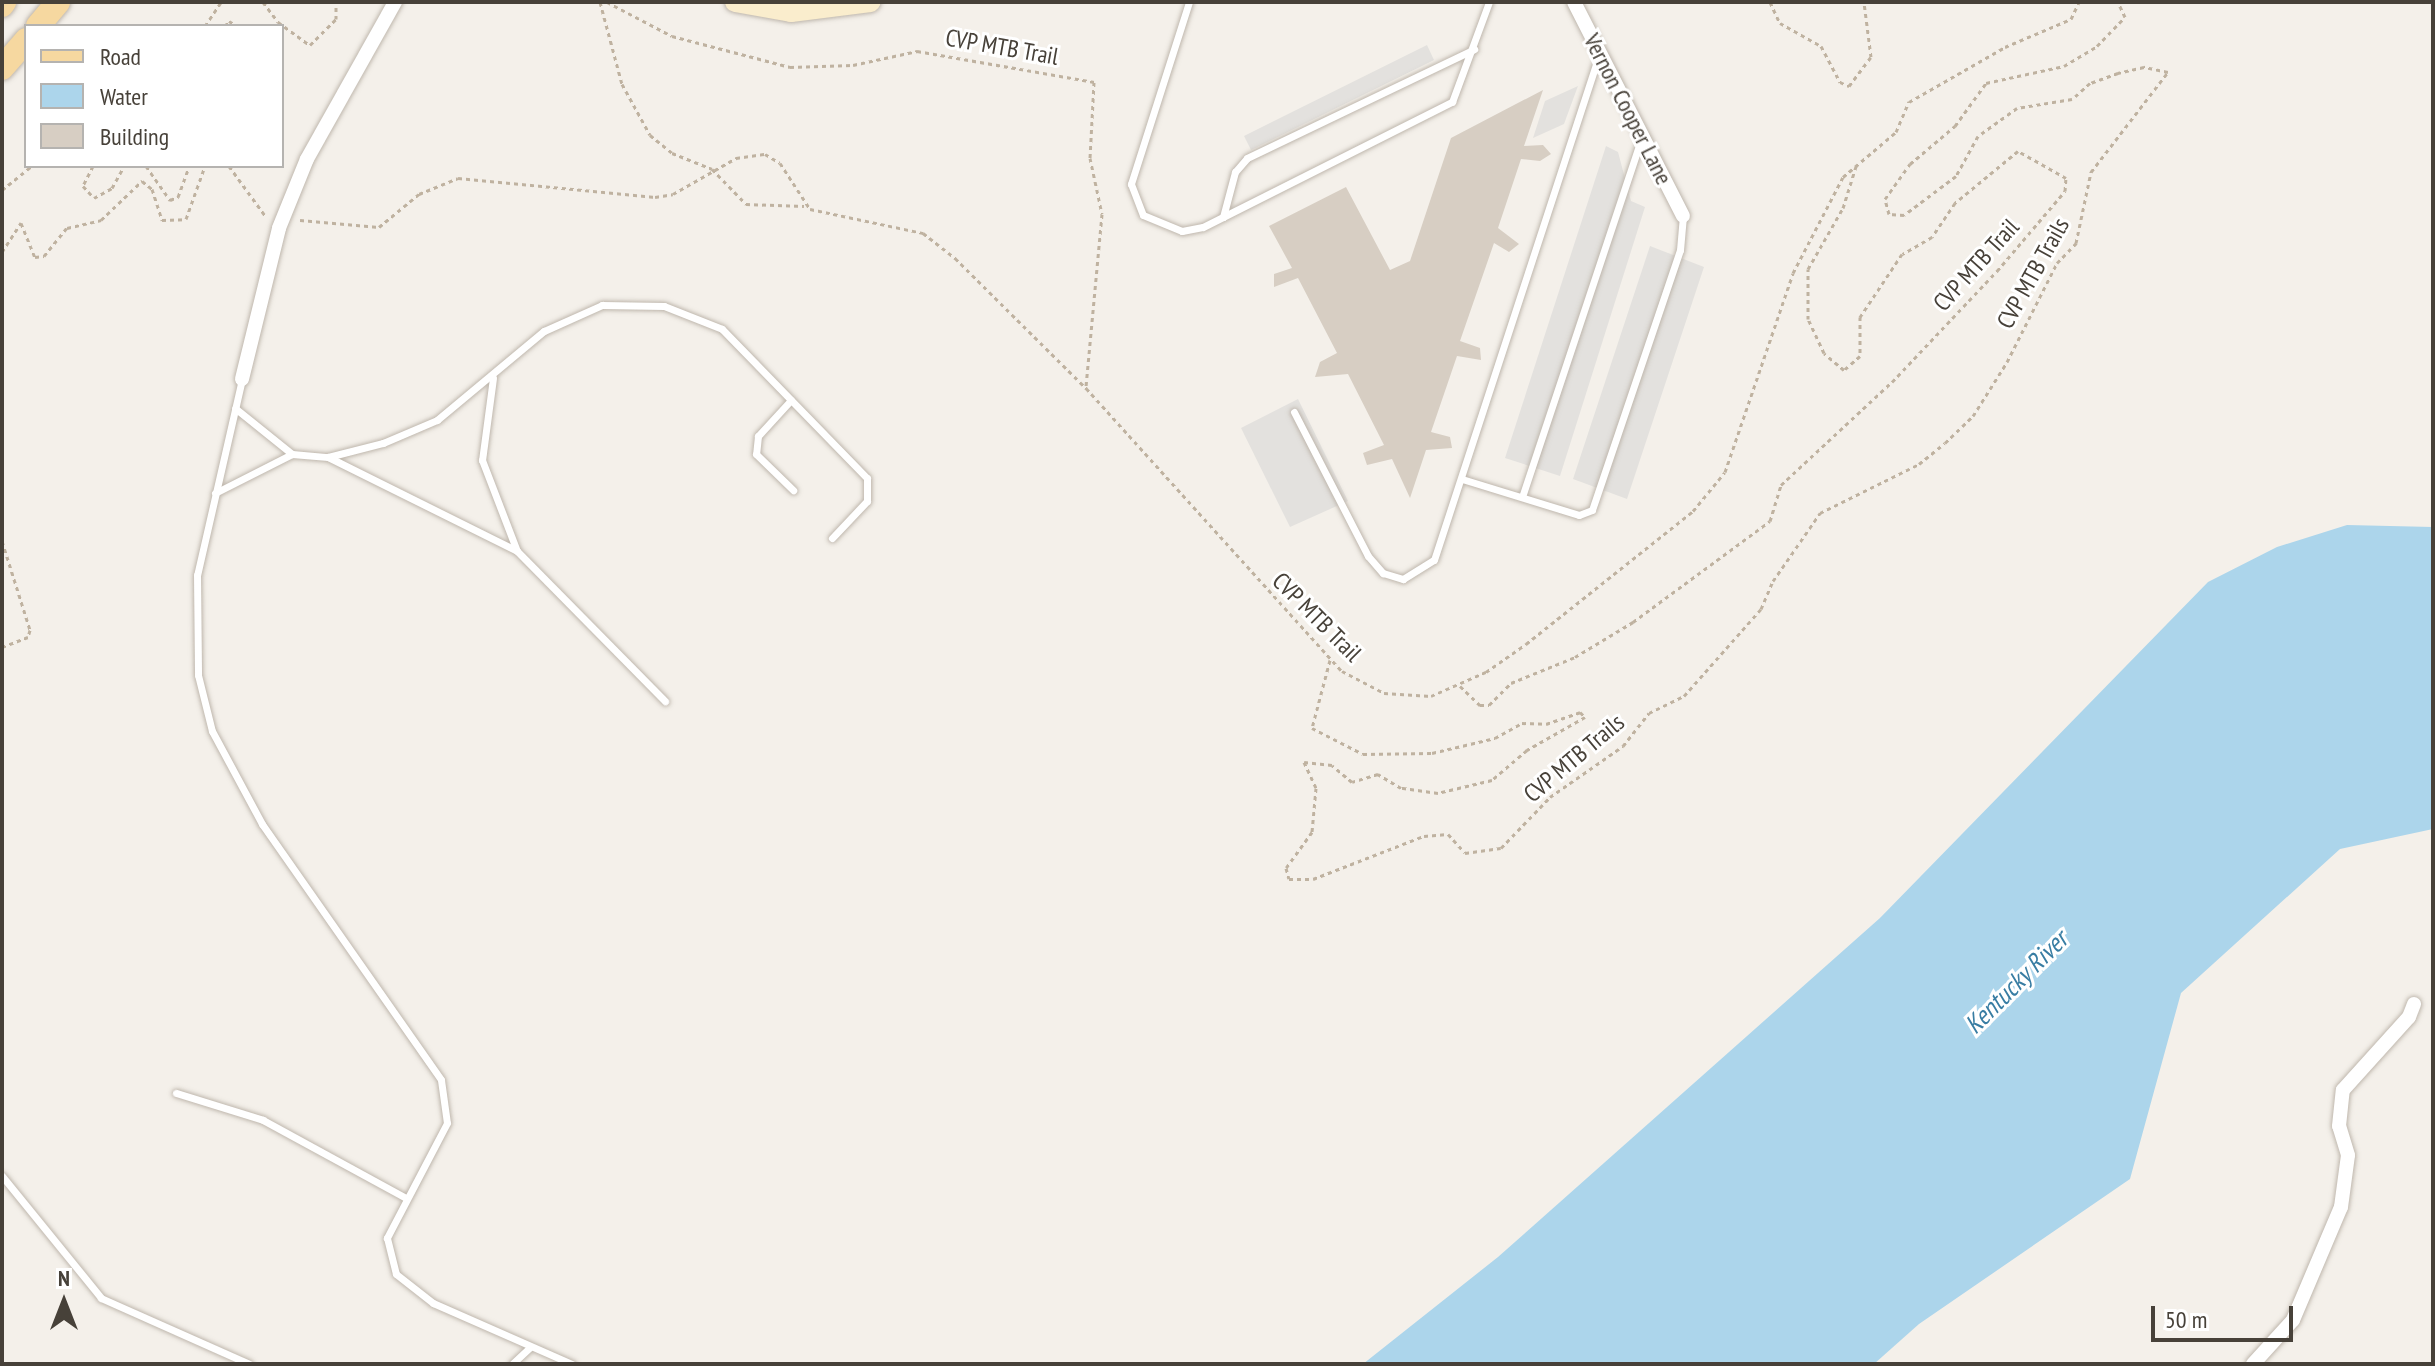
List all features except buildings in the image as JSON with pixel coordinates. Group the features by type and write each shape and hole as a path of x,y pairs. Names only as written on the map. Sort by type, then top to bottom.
{"main road":[{"path":"40,24 58,2"}],"street":[{"path":"242,379 279,228 307,159 395,2"},
{"path":"735,2 791,12 870,2"},
{"name":"Vernon Cooper Lane","path":"1574,2 1683,216"},
{"path":"2253,1364 2293,1320 2341,1207 2348,1155 2338,1116 2343,1090 2409,1017 2414,1004"}],"lane":[{"path":"1189,2 1131,184 1143,215 1160,227 1182,231 1223,217 1452,102 1489,2"},
{"path":"1223,217 1235,172 1247,158 1474,49"},
{"path":"1294,412 1368,556 1383,573 1403,579 1434,560 1600,53"},
{"path":"1522,497 1642,135"},
{"path":"1462,479 1579,515 1592,510 1680,250 1683,216"},
{"path":"215,493 292,454 328,457 383,443 437,420 493,378 544,331 602,305 664,306 722,329 867,478 867,501 832,538"},
{"path":"493,378 482,460 517,551"},
{"path":"242,379 197,575 194,627 209,717 234,778 262,824 441,1080 447,1123 387,1238 396,1274 433,1303 572,1364"},
{"path":"791,400 758,436 756,454 793,490"},
{"path":"235,408 292,454"},
{"path":"328,457 517,551 665,701"},
{"path":"176,1093 255,1116 406,1198"},
{"path":"2,1176 101,1298 249,1364"},
{"path":"512,1364 530,1347"}],"path":[{"path":"206,24 221,2"},
{"path":"263,2 281,24"},
{"path":"284,26 310,45 336,19 336,2"},
{"path":"600,2 622,84 650,135 672,153 712,169"},
{"name":"CVP MTB Trail","path":"607,2 672,36 790,67 853,65 917,51 1094,82 1090,158 1102,214 1086,388"},
{"path":"1770,2 1780,23 1821,46 1840,82 1849,86 1871,57 1864,2"},
{"name":"CVP MTB Trail","path":"712,169 746,204 807,207 835,218 923,233 1086,388 1330,660 1357,681 1408,698 1460,686 1608,585 1693,511 1725,472 1793,273 1843,177 1896,132 1909,102 2005,47 2071,19 2079,2"},
{"name":"CVP MTB Trails","path":"1330,660 1312,728 1363,754 1432,753 1495,738 1522,723 1546,724 1580,712 1585,717 1527,750 1507,772 1447,792 1419,793 1378,774 1352,782 1332,765 1304,762 1316,788 1312,832 1286,868 1289,879 1313,879 1424,836 1448,834 1465,853 1501,848 1550,797 1623,746 1649,713 1684,696 1761,609 1773,581 1820,513 1919,464 1973,416 2057,263 2076,243 2091,172 2152,97 2168,72 2144,67 2101,78 2072,99 2017,108 1978,136 1956,176 1904,215 1884,208 1910,164 1940,142 1979,89 2064,66 2097,46 2125,17 2118,2"},
{"name":"CVP MTB Trail","path":"1460,686 1480,705 1489,705 1511,683 1575,657 1633,622 1770,521 1781,485 1892,382 1997,271 2065,191 2066,178 2018,151 1955,203 1932,237 1902,254 1860,317 1860,356 1844,370 1824,353 1808,319 1808,269 1843,208 1858,162"},
{"path":"296,220 379,227 419,194 458,178 655,197 673,194 712,169 750,153 765,154 780,163 807,207"},
{"path":"2,190 30,168"},
{"path":"92,168 83,186 94,198 112,188 123,168"},
{"path":"147,168 170,200 178,197 188,168"},
{"path":"2,252 21,223 35,257 44,256 67,228 101,220 142,181 162,220 186,219 204,168"},
{"path":"230,168 258,211 273,220"},
{"path":"2,541 30,630 28,637 2,647"}],"shaded area":[{"path":"1427,45 1434,60 1251,150 1244,136"},
{"path":"1578,86 1564,124 1533,138 1545,101"},
{"path":"1606,146 1618,152 1631,201 1645,207 1560,476 1505,458"},
{"path":"1650,246 1704,267 1627,499 1573,479"},
{"path":"1298,399 1348,501 1290,527 1241,428"}],"water":[{"name":"Kentucky River","path":"2347,525 2433,527 2433,829 2340,849 2181,993 2130,1179 1919,1324 1874,1364 1363,1364 1498,1257 1880,918 2208,582 2277,547"}]}
